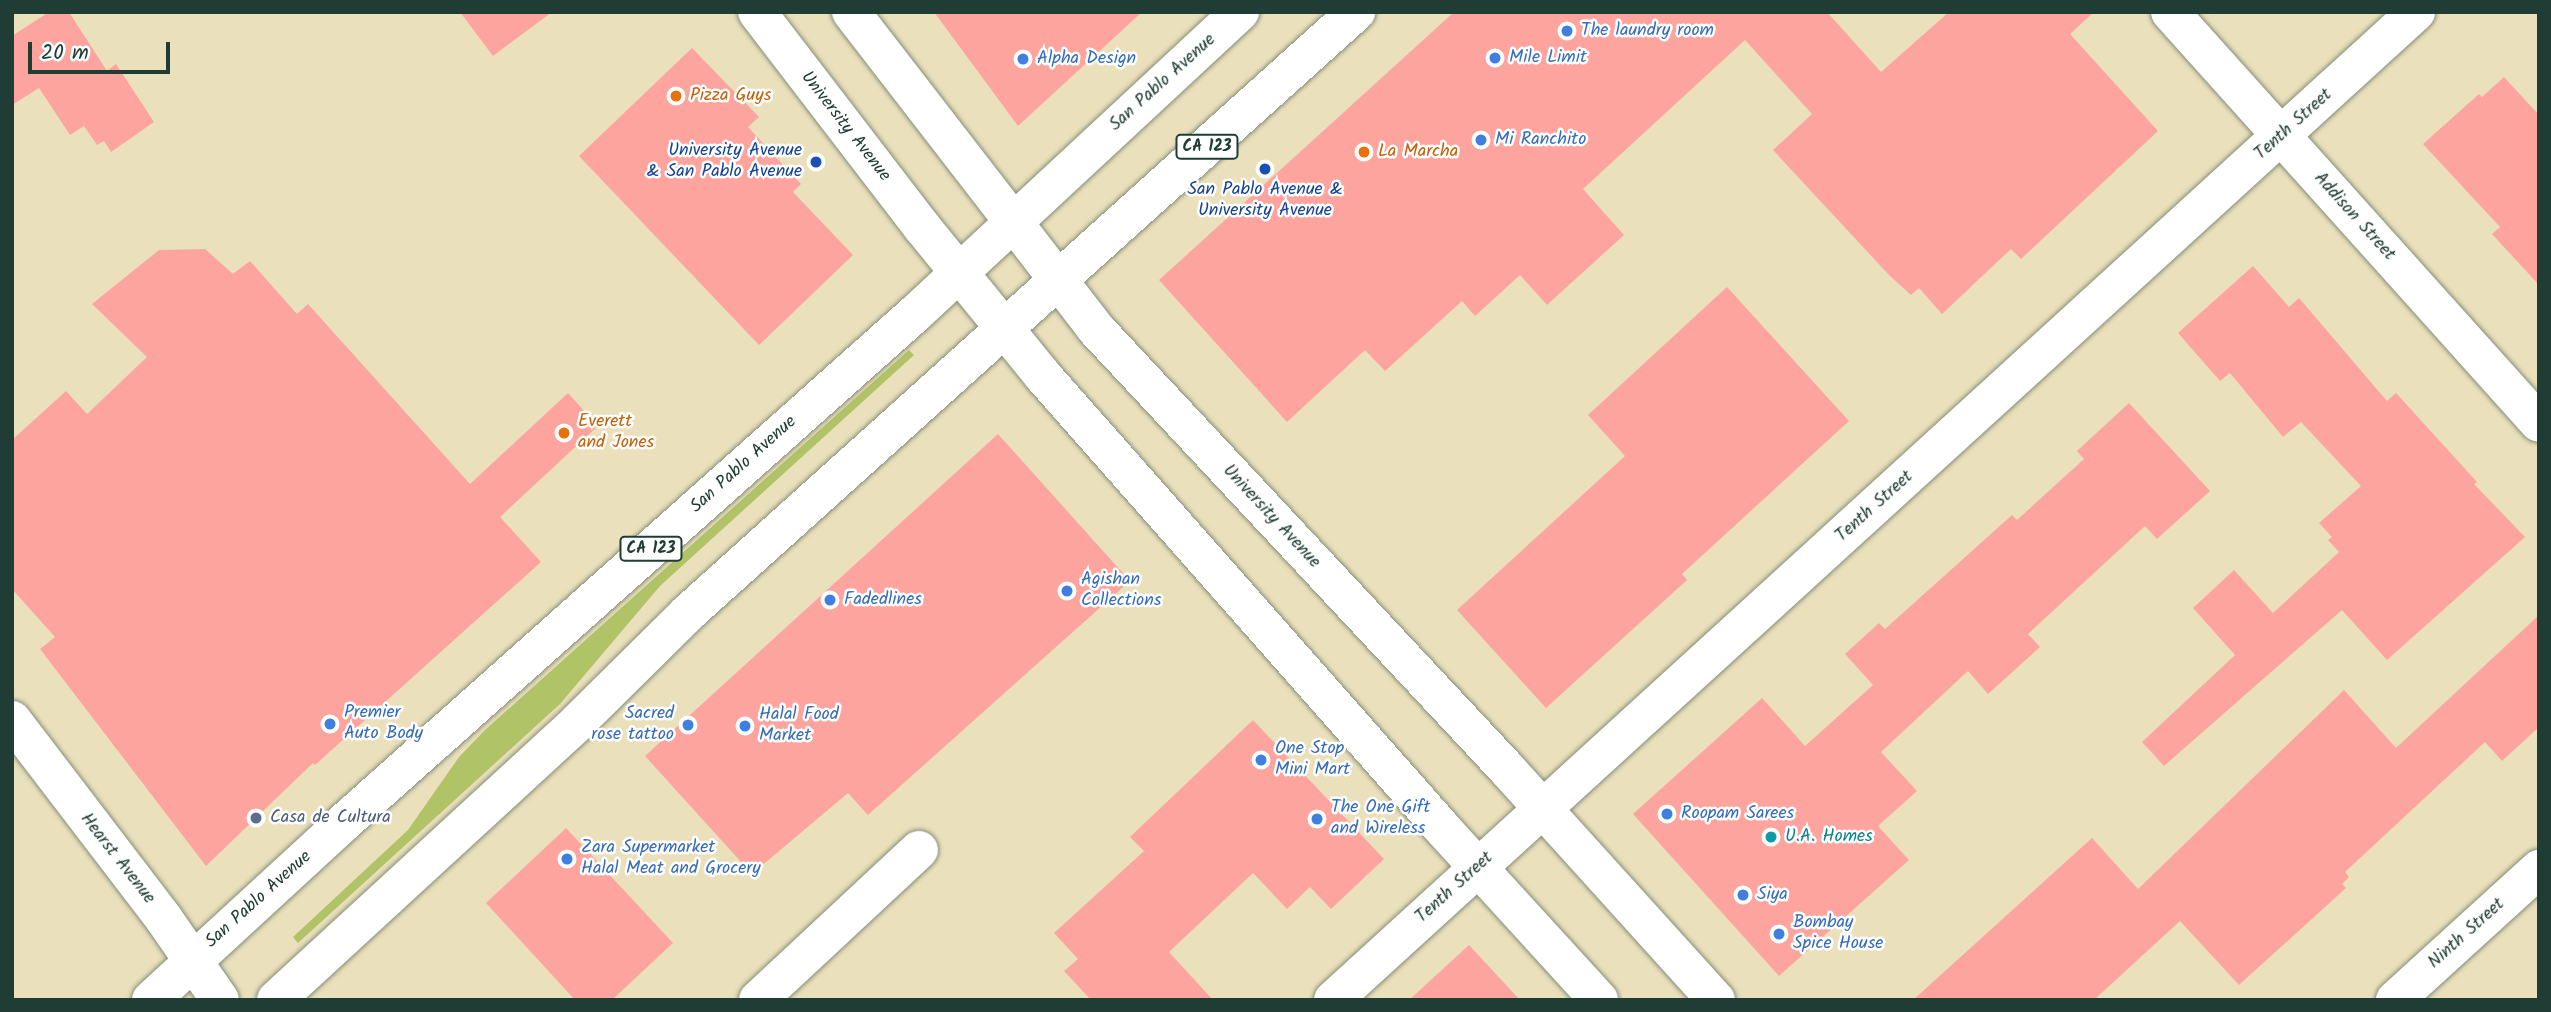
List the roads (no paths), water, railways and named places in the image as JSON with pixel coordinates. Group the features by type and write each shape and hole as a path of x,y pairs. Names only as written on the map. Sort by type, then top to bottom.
{"main road":[{"name":"University Avenue","path":"757,12 1043,376 1599,1000"},
{"name":"University Avenue","path":"851,12 1095,328 1716,1000"},
{"name":"San Pablo Avenue","path":"151,1000 959,272 1241,12"},
{"name":"CA 123","path":"276,1000 579,721 688,613 1356,12"},
{"name":"Addison Street","path":"2170,12 2539,423"},
{"name":"Tenth Street","path":"1333,1000 2416,12"},
{"name":"Hearst Avenue","path":"12,720 219,1000"},
{"path":"758,1000 919,850"},
{"name":"Ninth Street","path":"2395,1000 2539,869"}],"place":[{"name":"The laundry room","path":"1567,31"},
{"name":"Mile Limit","path":"1495,58"},
{"name":"Alpha Design","path":"1023,59"},
{"name":"Pizza Guys","path":"676,96"},
{"name":"Mi Ranchito","path":"1481,140"},
{"name":"La Marcha","path":"1364,152"},
{"name":"University Avenue & San Pablo Avenue","path":"816,162"},
{"name":"San Pablo Avenue & University Avenue","path":"1265,169"},
{"name":"Everett and Jones","path":"564,433"},
{"name":"Agishan Collections","path":"1067,591"},
{"name":"Fadedlines","path":"830,600"},
{"name":"Premier Auto Body","path":"330,724"},
{"name":"Sacred rose tattoo","path":"688,725"},
{"name":"Halal Food Market","path":"745,726"},
{"name":"One Stop Mini Mart","path":"1261,760"},
{"name":"Roopam Sarees","path":"1667,814"},
{"name":"Casa de Cultura","path":"256,818"},
{"name":"The One Gift and Wireless","path":"1317,819"},
{"name":"U.A. Homes","path":"1771,837"},
{"name":"Zara Supermarket Halal Meat and Grocery","path":"567,859"},
{"name":"Siya","path":"1743,895"},
{"name":"Bombay Spice House","path":"1779,934"}]}
